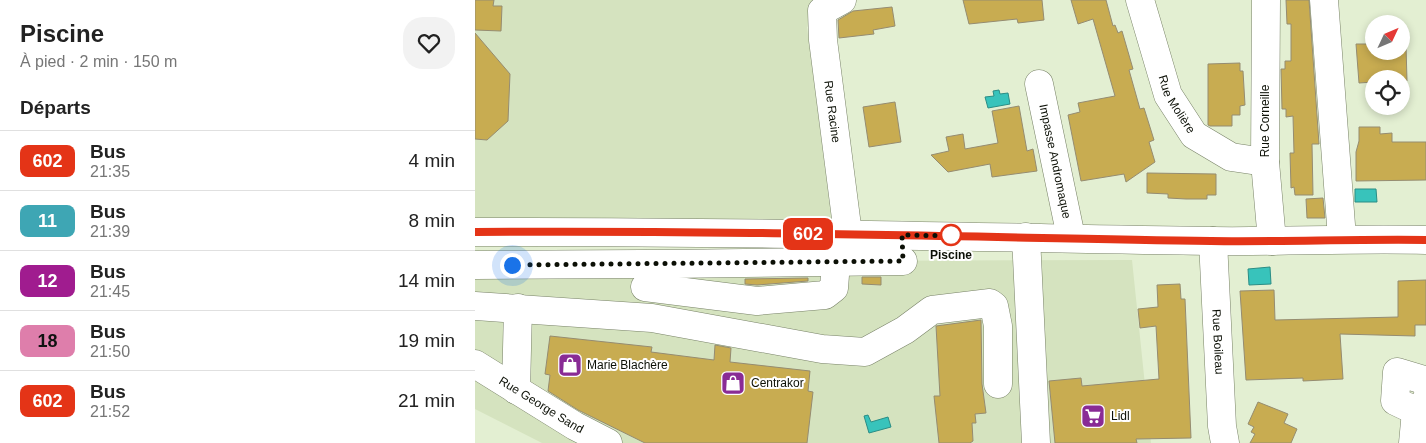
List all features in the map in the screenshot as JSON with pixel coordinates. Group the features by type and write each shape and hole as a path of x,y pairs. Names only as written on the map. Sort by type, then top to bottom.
{"street":[{"name":"Rue Racine","path":"841,0 822,11 823,40 848,234"},
{"name":"Rue Molière","path":"1140,0 1168,95 1194,135 1231,157 1265,162"},
{"name":"Rue Corneille","path":"1266,0 1265,162 1272,241"},
{"path":"1324,0 1342,238"},
{"name":"Impasse Andromaque","path":"1039,84 1071,237"},
{"path":"475,232 848,234 903,248 1026,236 1213,241 1342,238 1426,240"},
{"path":"633,232 652,318"},
{"path":"1026,236 1036,443"},
{"name":"Rue Boileau","path":"1213,241 1222,426 1225,443"},
{"path":"643,276 724,263 836,269 896,278 902,271 903,248"},
{"path":"724,263 724,297"},
{"path":"475,265 643,276 724,297 757,301 825,295 835,288 836,269"},
{"path":"475,306 652,318 822,349 865,352 905,330 932,310 990,303 994,306 998,326 998,384"},
{"path":"516,390 519,308"},
{"name":"Rue George Sand","path":"475,364 608,443"},
{"path":"1413,443 1421,406 1395,401 1397,372 1424,380 1426,385"}],"shaded area":[{"path":"475,0 841,0 807,27 833,232 475,231"},
{"path":"1132,260 1151,443 542,443 475,409 475,262"}],"water":[{"path":"999,90 1000,94 1008,93 1010,104 988,108 985,97 994,96 993,91"},
{"path":"1355,189 1376,189 1377,202 1355,202"},
{"path":"1270,267 1271,284 1249,285 1248,269"},
{"path":"868,415 871,422 888,417 891,427 869,433 864,416"}],"building":[{"path":"475,0 494,0 493,6 502,6 501,31 475,30"},
{"path":"963,0 1042,0 1044,20 1018,23 1017,19 969,24"},
{"path":"1071,0 1106,0 1113,26 1115,25 1118,33 1122,31 1133,69 1129,70 1140,109 1144,108 1154,140 1149,142 1155,162 1126,182 1124,174 1081,181 1068,115 1080,112 1078,103 1115,96 1093,19 1078,24"},
{"path":"1286,0 1309,0 1319,144 1312,144 1313,195 1295,195 1294,187 1291,188 1290,153 1294,153 1293,116 1286,117 1286,109 1282,109 1281,69 1285,69 1285,61 1291,61 1291,24 1287,24"},
{"path":"892,7 895,26 873,30 874,34 839,38 838,20 853,11"},
{"path":"475,33 510,74 508,121 487,140 475,139"},
{"path":"1356,44 1365,44 1365,60 1406,60 1407,70 1365,70 1365,83 1359,83"},
{"path":"1240,63 1240,71 1243,71 1245,105 1240,106 1240,115 1232,115 1232,126 1210,126 1208,125 1208,64"},
{"path":"895,102 901,142 869,147 863,107"},
{"path":"1019,106 1027,151 1033,149 1037,171 992,177 990,164 948,172 931,155 949,151 946,137 963,134 965,149 998,143 992,111"},
{"path":"1359,127 1380,127 1380,134 1392,133 1392,142 1426,142 1426,180 1356,181 1356,152 1359,141"},
{"path":"1147,173 1216,174 1216,195 1207,195 1207,199 1186,199 1168,198 1168,194 1147,193"},
{"path":"1323,198 1325,218 1307,218 1306,199"},
{"path":"862,277 881,277 881,285 862,284"},
{"path":"808,278 808,281 757,285 745,284 745,279"},
{"path":"1426,280 1426,325 1415,325 1415,336 1340,334 1343,379 1303,381 1303,378 1246,380 1240,291 1274,290 1275,320 1398,317 1398,281"},
{"path":"1180,284 1181,299 1185,299 1191,438 1136,439 1137,443 1055,443 1049,381 1081,378 1082,386 1159,379 1156,326 1140,328 1138,309 1158,307 1157,285"},
{"path":"981,320 982,384 986,413 975,414 976,423 972,423 973,441 970,443 939,443 934,396 940,396 936,326"},
{"path":"550,336 652,347 651,352 714,360 715,345 731,348 730,362 810,371 808,391 813,392 807,443 645,443 578,410 548,391 550,375 545,374"},
{"path":"1258,402 1288,414 1284,423 1297,429 1291,443 1250,443 1255,434 1251,432 1254,427 1248,424"}],"bus line":[{"name":"602","path":"475,232 1026,236 1213,241 1342,238 1426,240"}],"place":[{"name":"Piscine","path":"951,235"},
{"name":"Marie Blachère","path":"570,365"},
{"name":"Centrakor","path":"733,383"},
{"name":"Lidl","path":"1093,416"}],"route":[{"path":"512,265 903,261 902,235 955,236 951,235"}]}
